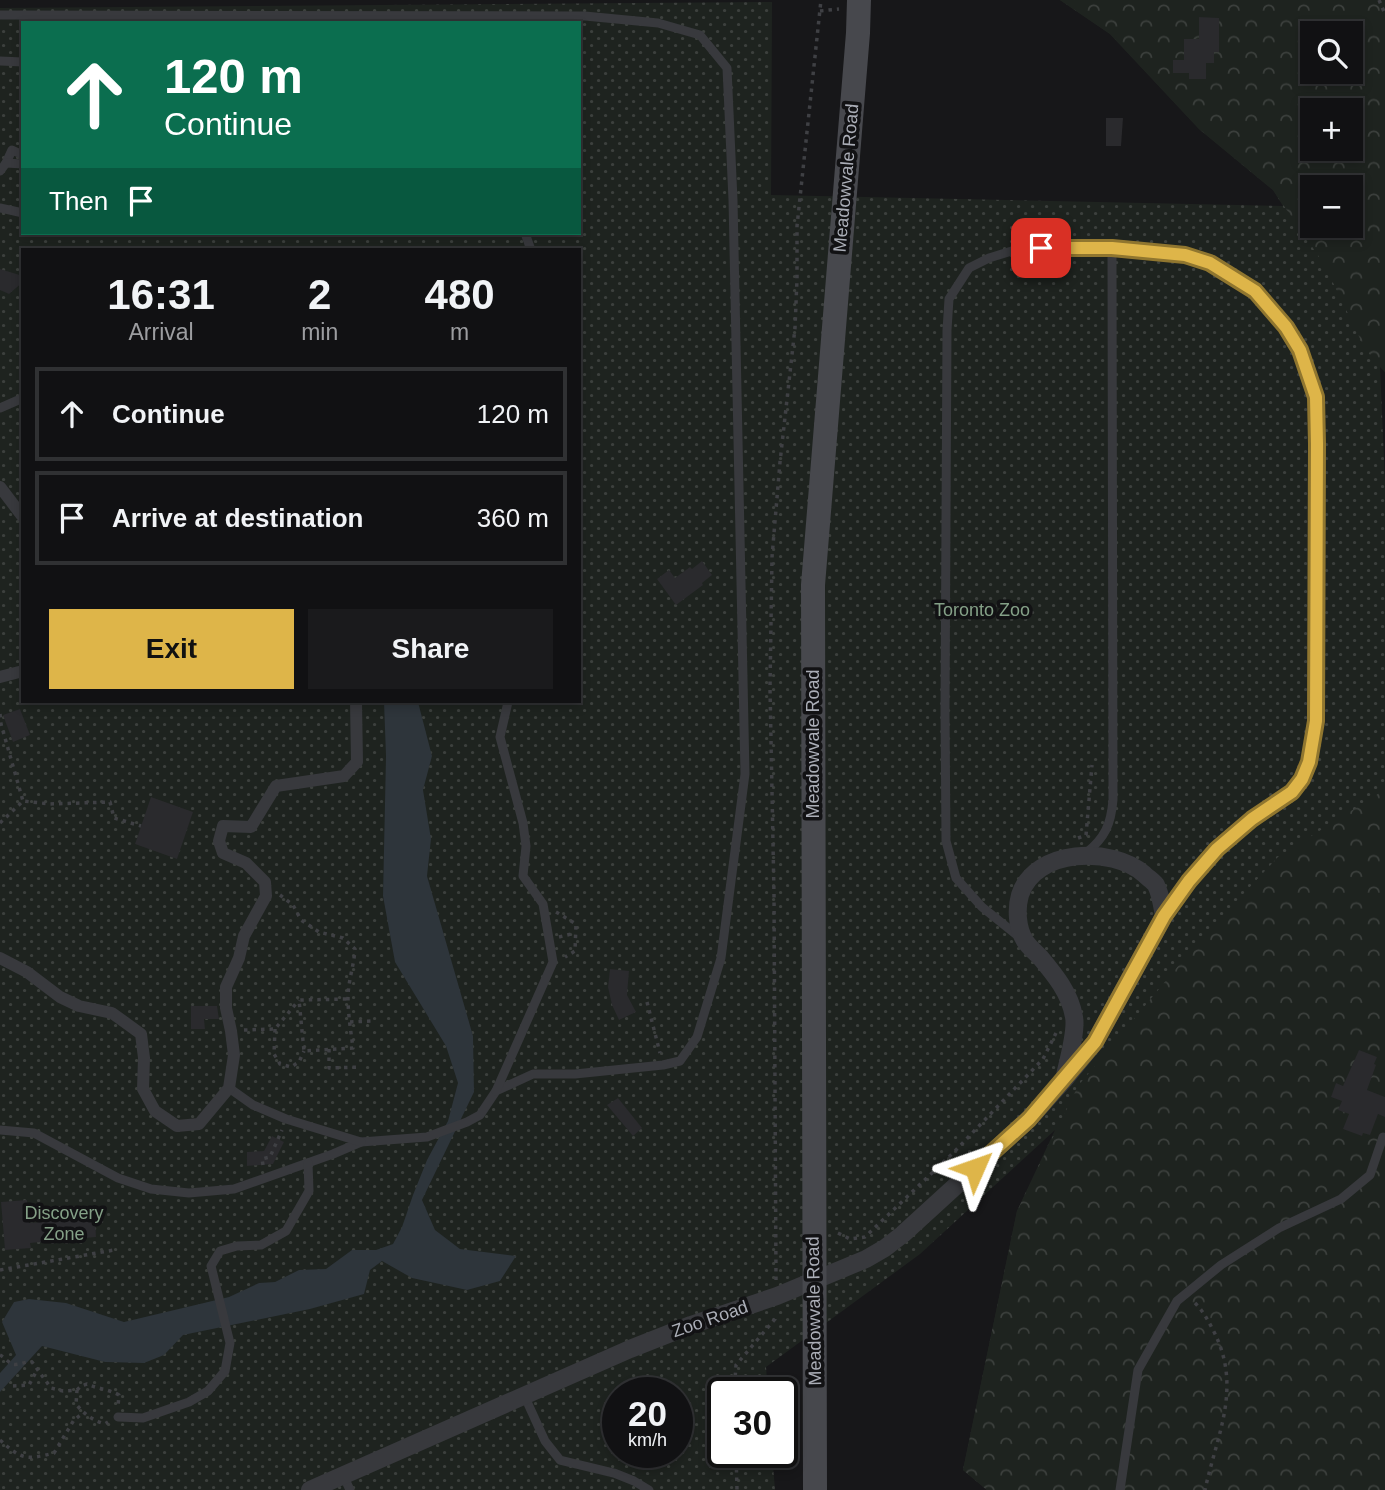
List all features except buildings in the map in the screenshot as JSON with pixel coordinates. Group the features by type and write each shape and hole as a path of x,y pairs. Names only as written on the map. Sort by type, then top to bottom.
{"main road":[{"name":"Meadowvale Road","path":"815,1490 813,585 859,0"}],"street":[{"path":"0,487 21,514"},
{"path":"0,677 21,672"},
{"path":"0,958 27,972 60,997 79,1006 112,1013 141,1034 144,1089 155,1111 177,1126 199,1124 229,1087 234,1055 226,1008 226,986 239,958 244,936 266,896 265,882 246,863 223,853 219,841 223,826 251,827 276,786 344,776 358,762 356,703"},
{"path":"1064,1080 1075,1018 1065,990 1025,941 1018,921 1021,894 1027,880 1038,870 1079,848 1120,860 1139,869 1155,884 1162,900 1164,916"},
{"name":"Zoo Road","path":"310,1490 347,1483 524,1395 630,1349 777,1296 866,1259 903,1234 1029,1119 1064,1080 1095,1042 1164,916"}],"lane":[{"path":"0,15 585,16 658,23 700,35 727,68 734,227 744,774 721,958 696,1037 680,1062 575,1074 533,1074 496,1091"},
{"path":"0,61 21,62"},
{"path":"3,167 12,150 21,154"},
{"path":"3,167 21,164"},
{"path":"0,208 21,213"},
{"path":"1079,848 1096,845 1104,834 1111,818 1113,800 1112,248"},
{"path":"1025,941 982,907 956,878 946,841 945,761 949,299 969,268 1018,249 1112,248 1185,255 1210,263 1255,291 1286,327 1300,350 1316,397 1316,721 1309,762 1302,779 1292,792 1252,819 1217,849 1189,881 1164,916"},
{"path":"0,408 21,399"},
{"path":"0,1130 34,1133 118,1178 151,1189 189,1192 234,1189 361,1142 427,1137 480,1115 496,1091 554,962 543,904 523,876 526,846 523,823 500,737 508,703"},
{"path":"229,1087 253,1105 286,1119 361,1142"},
{"path":"1120,1490 1138,1370 1177,1301 1221,1265 1279,1228 1341,1199 1370,1175 1384,1137"},
{"path":"118,1417 143,1418 189,1402 208,1391 225,1371 230,1343 211,1266 220,1251 237,1246 261,1245 286,1231 309,1191 308,1163"},
{"path":"524,1395 545,1441 560,1460 614,1473 649,1490"}],"path":[{"path":"776,1270 770,688 772,557 795,328 797,226 821,0"},
{"path":"1379,0 1385,13"},
{"path":"0,714 23,801"},
{"path":"1079,848 1086,835 1092,765"},
{"path":"0,823 23,801 51,804 110,802 114,818 141,826"},
{"path":"265,882 293,905 301,920 319,932 343,937 355,949 354,965 349,975 348,999 353,1048 304,1051"},
{"path":"543,904 576,924 575,951 554,962"},
{"path":"299,1000 304,1051 299,1062 291,1067 280,1064 274,1054 275,1029 299,1000 348,999"},
{"path":"647,1002 663,1065"},
{"path":"350,1022 372,1021"},
{"path":"838,1233 850,1239 865,1237 955,1151 1043,1059 1058,1027"},
{"path":"231,1031 275,1029"},
{"path":"329,1049 329,1068 360,1067"},
{"path":"265,1178 262,1159 270,1157 286,1119"},
{"path":"0,1270 114,1250"},
{"path":"1186,1294 1202,1309 1217,1338 1227,1367 1228,1397 1222,1431 1209,1468 1205,1490"},
{"path":"735,1377 736,1365 775,1319"},
{"path":"0,1355 12,1364 32,1362 51,1388 77,1391"},
{"path":"13,1386 29,1385 37,1369"},
{"path":"87,1384 119,1395 118,1417 105,1424 95,1421 76,1404 77,1391 87,1384"},
{"path":"0,1440 16,1454 24,1457 33,1459 54,1454 74,1420 83,1413"},
{"path":"736,1468 737,1490"}],"green space":[{"name":"Toronto Zoo","path":"1060,0 1385,0 1385,372 1380,367 1385,482 1385,1490 987,1490 963,1470 1017,1211 1055,1130 920,1254 766,1367 767,1377 707,1377 707,1468 773,1468 775,1490 0,1490 0,8 772,2 771,195 1283,206 1273,190 1199,129 1110,34"},
{"path":"1060,0 1385,0 1385,372 1365,349 1324,264 1306,238 1363,238 1363,175 1300,175 1300,229 1273,190 1199,129 1110,34"},
{"path":"1385,783 1385,1490 987,1490 963,1470 1017,1211 1078,1086 1199,941 1278,857 1381,792"}],"shaded area":[{"path":"384,703 418,703 432,756 423,790 431,839 427,876 473,1036 474,1092 422,1200 435,1230 460,1249 516,1256 500,1281 467,1290 412,1278 382,1261 370,1270 364,1294 310,1309 183,1335 164,1355 144,1363 105,1362 42,1346 0,1392 0,1373 16,1355 2,1322 14,1302 29,1299 66,1303 124,1322 229,1297 259,1283 275,1282 299,1270 326,1269 352,1250 376,1250 393,1244 427,1160 448,1121 458,1083 446,1046 395,962 383,896 386,756"}],"route":[{"path":"975,1168 1029,1119 1095,1042 1164,916 1189,881 1217,849 1252,819 1292,792 1302,779 1309,762 1316,721 1316,397 1300,350 1286,327 1255,291 1210,263 1185,255 1112,248 1041,248"}],"park label":[{"name":"Discovery Zone","path":"64,1223"}]}
